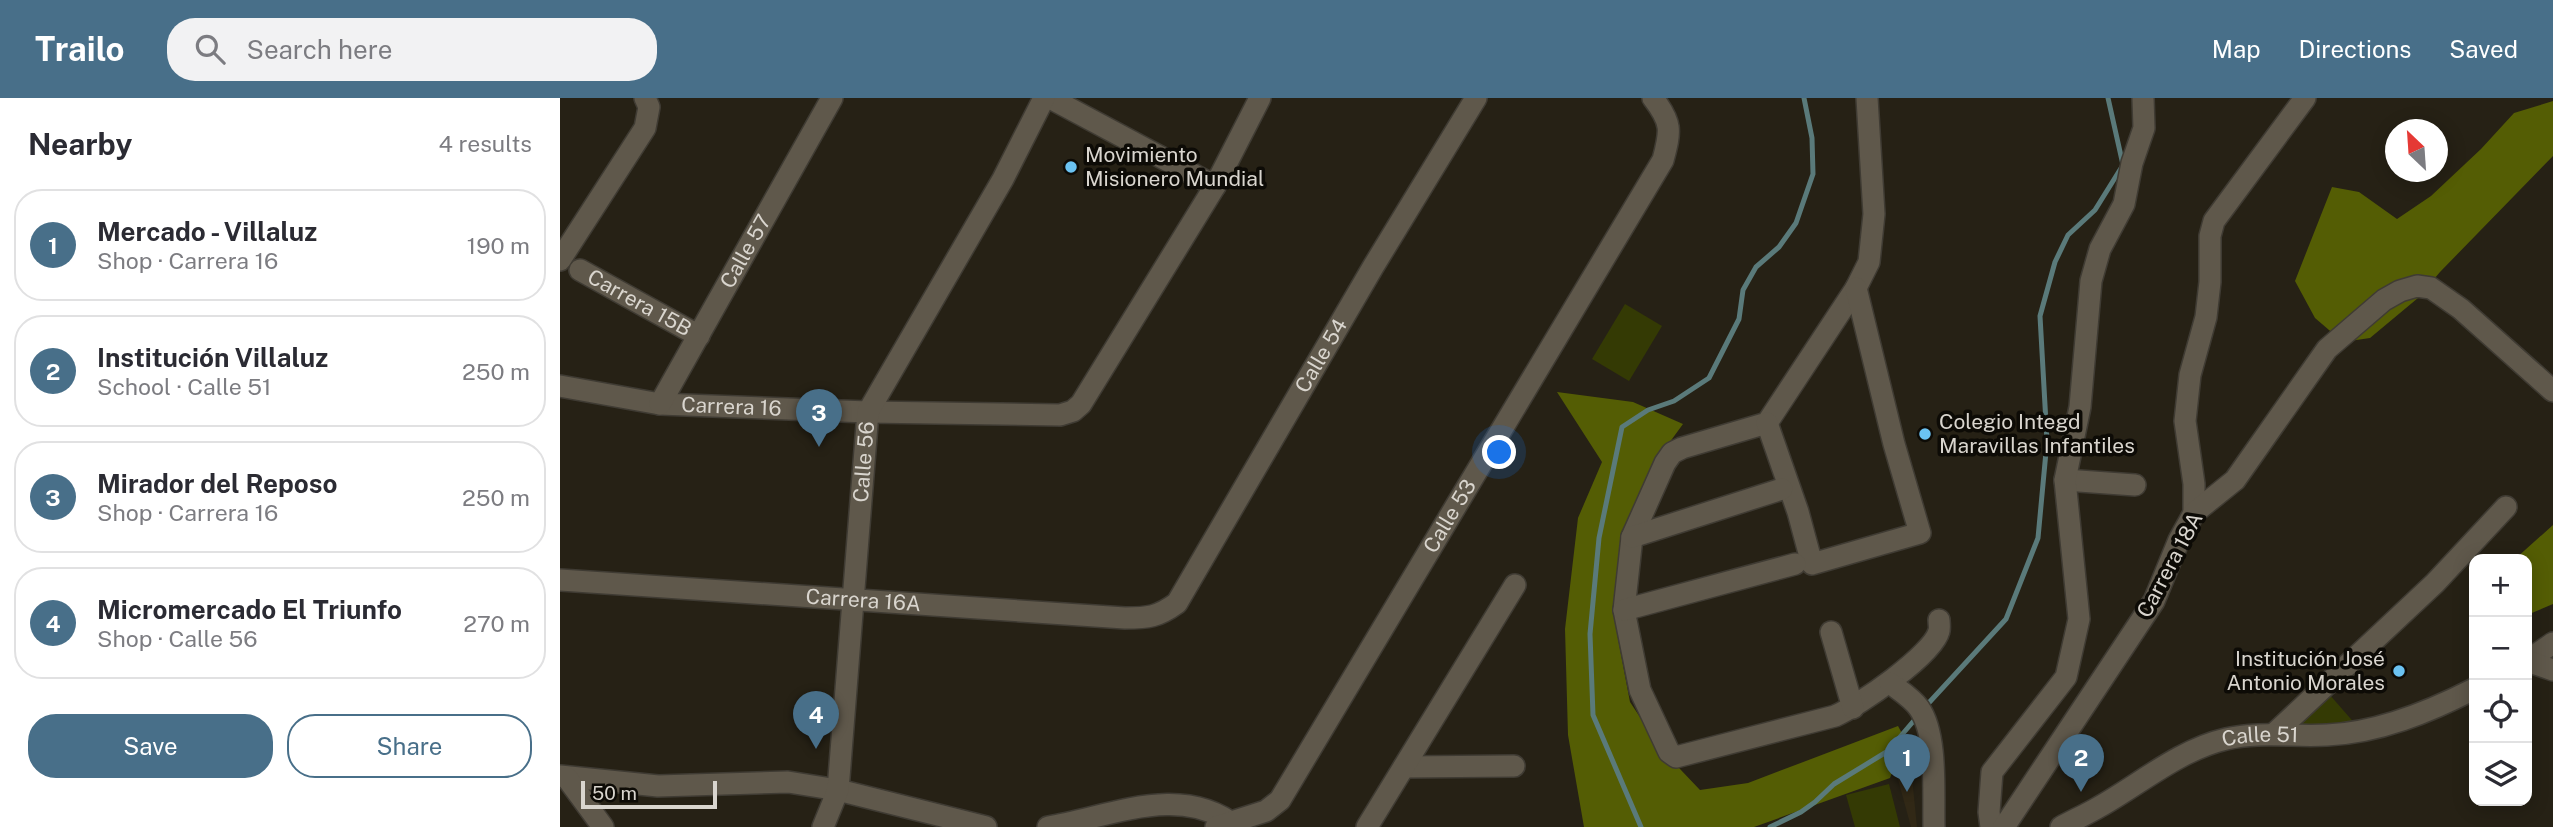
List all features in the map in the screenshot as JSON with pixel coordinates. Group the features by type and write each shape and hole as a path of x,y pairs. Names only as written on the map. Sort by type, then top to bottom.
{"street":[{"path":"560,260 645,128 649,107 645,98"},
{"name":"Calle 57","path":"660,404 832,98"},
{"name":"Calle 56","path":"823,827 838,790 868,412 1003,179 1044,98"},
{"path":"1050,98 1215,186 1260,98"},
{"name":"Calle 54","path":"1165,611 1177,603 1373,267 1476,98"},
{"name":"Calle 53","path":"1228,825 1266,811 1280,800 1663,160 1670,131 1666,116 1653,98"},
{"path":"1867,98 1874,214 1869,262 1856,288 1767,423 1672,453 1632,537 1624,610 1640,690 1669,752 1676,757 1835,716 1853,708 1890,682 1933,642 1940,630 1939,620"},
{"path":"1991,827 1989,811 1992,772 2066,677 2079,619 2065,480 2080,407 2091,281 2100,249 2124,204 2132,163 2144,128 2143,98"},
{"path":"2194,513 2194,484 2185,421 2190,375 2206,317 2210,282 2210,236 2214,221 2305,98"},
{"name":"Carrera 16","path":"560,386 660,404 868,412 1060,415 1073,411 1081,404 1215,186"},
{"name":"Carrera 15B","path":"580,270 699,335"},
{"name":"Carrera 18A","path":"2004,827 2154,601 2179,540 2194,513 2235,480 2327,349 2384,300 2400,290 2417,286 2431,288 2461,309 2553,391"},
{"path":"1624,610 1920,533 1894,444 1856,288"},
{"path":"1767,423 1798,512 1803,564"},
{"path":"2065,480 2135,485"},
{"path":"1632,537 1782,489"},
{"path":"2275,733 2435,583 2506,507"},
{"name":"Carrera 16A","path":"560,580 1125,618 1151,618 1165,611"},
{"path":"1367,827 1515,585"},
{"path":"1831,632 1853,708"},
{"path":"2532,658 2553,643"},
{"path":"2532,663 2553,670"},
{"path":"1890,682 1918,706 1928,724 1932,756 1934,827"},
{"name":"Calle 51","path":"2061,827 2194,751 2225,739 2275,733 2326,736 2364,731 2402,720 2469,691"},
{"path":"1404,767 1514,766"},
{"path":"564,777 658,786 788,782 838,790 946,822 986,827"},
{"path":"564,777 603,827"},
{"path":"1048,827 1169,803 1193,806 1228,825"}],"shaded area":[{"path":"1911,742 1915,754 1912,777 1917,827 1911,827 1896,772"}],"green space":[{"path":"2553,101 2553,156 2418,298 2370,338 2343,342 2315,318 2295,281 2332,187 2359,192 2397,219 2448,182 2514,113"},
{"path":"1625,304 1662,326 1629,381 1592,359"},
{"path":"1557,392 1633,402 1683,424 1656,461 1616,590 1614,617 1630,702 1661,749 1700,790 1748,783 1898,726 1905,739 1890,778 1754,827 1584,827 1568,735 1565,629 1578,518 1602,462"},
{"path":"2553,525 2553,604 2532,613 2532,554 2521,554"},
{"path":"2329,694 2357,726 2298,726"},
{"path":"1889,784 1900,827 1855,827 1846,795"}],"waterway":[{"path":"1641,827 1593,715 1590,634 1599,538 1622,427 1648,410 1674,401 1709,378 1739,319 1743,290 1756,267 1779,247 1796,223 1813,174 1812,138 1804,98"},
{"path":"1925,707 2006,619 2038,538 2047,441 2040,316 2055,262 2068,235 2095,210 2123,165 2108,98"},
{"path":"1770,827 1801,812 1834,784 1888,751 1917,717"}],"place":[{"name":"Movimiento Misionero Mundial","path":"1071,167"},
{"name":"Colegio Integd Maravillas Infantiles","path":"1925,434"},
{"name":"Mirador del Reposo","path":"819,447"},
{"name":"Institución José Antonio Morales","path":"2399,671"},
{"name":"Micromercado El Triunfo","path":"816,749"},
{"name":"Mercado - Villaluz","path":"1907,792"},
{"name":"Institución Villaluz","path":"2081,792"}]}
